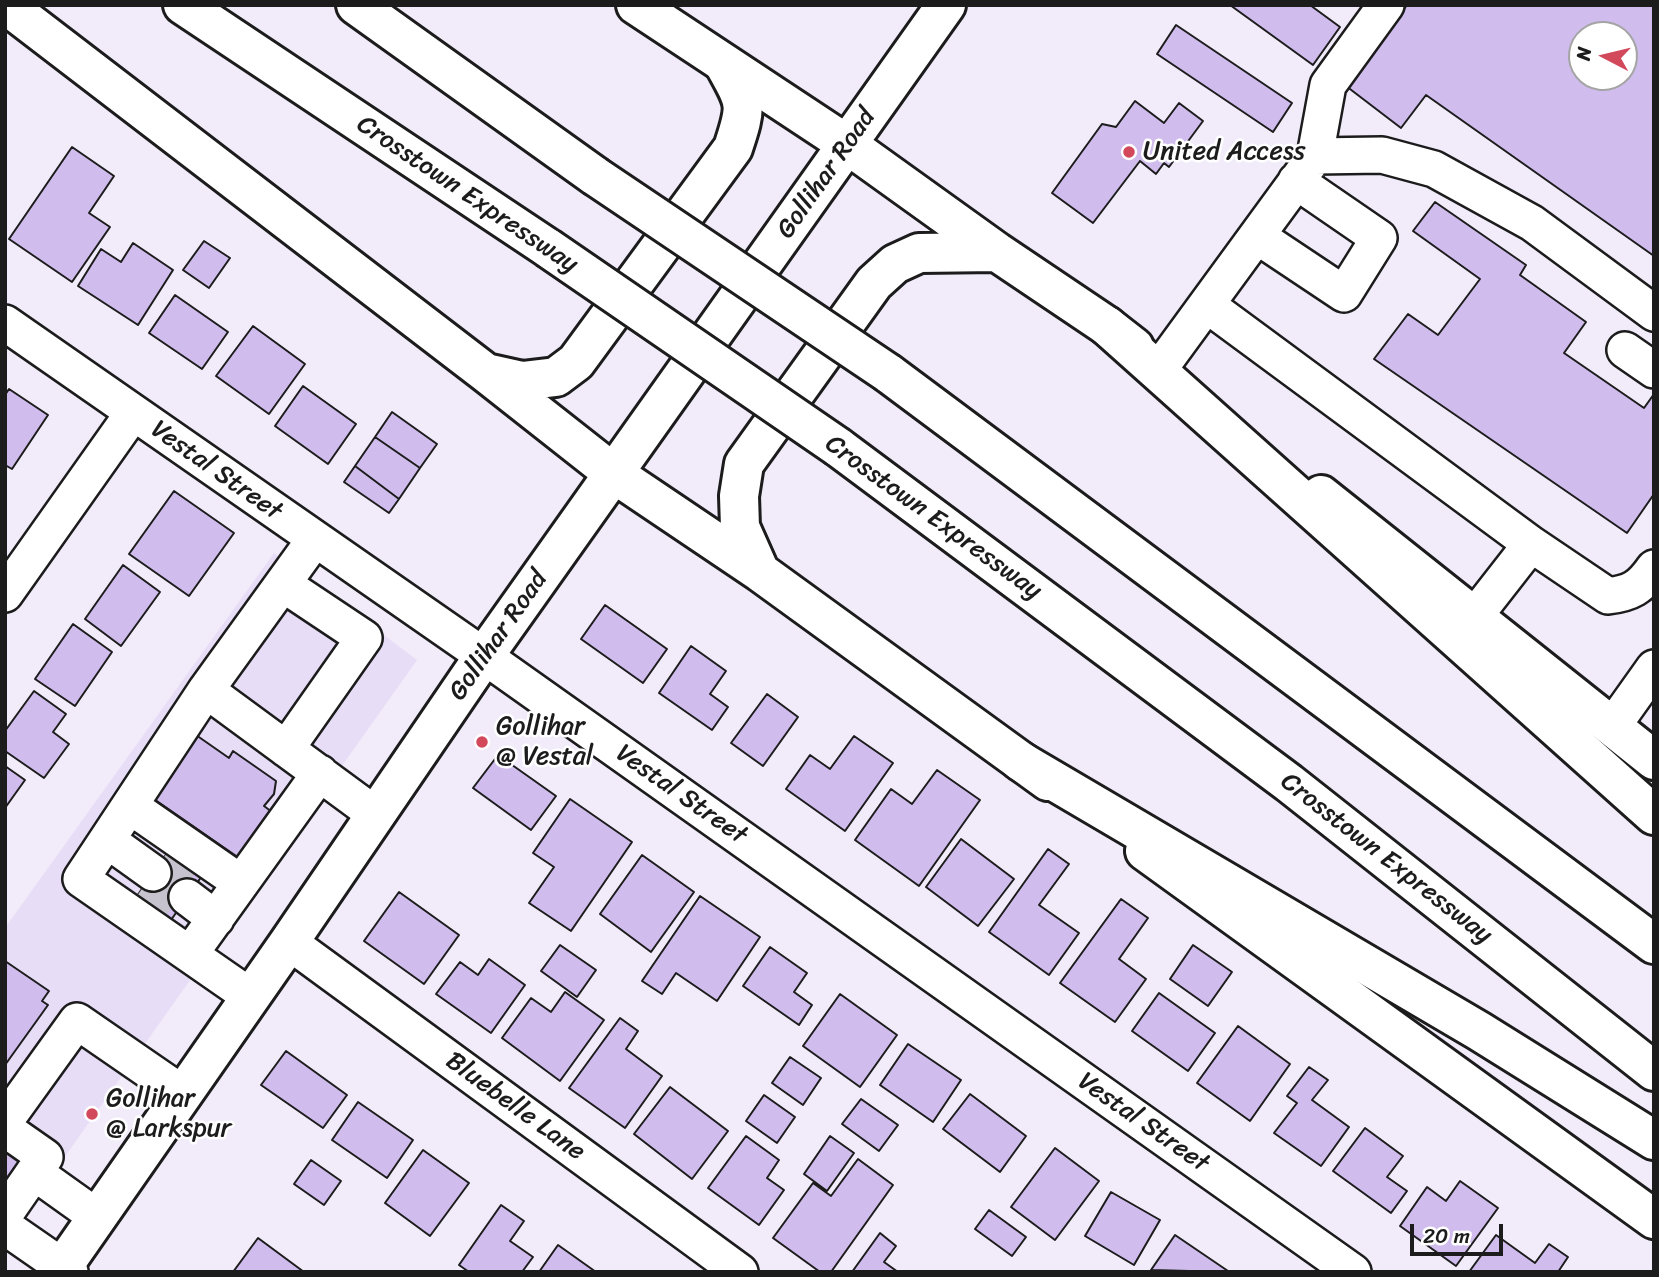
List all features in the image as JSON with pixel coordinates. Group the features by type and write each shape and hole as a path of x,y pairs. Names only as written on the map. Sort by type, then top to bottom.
{"main road":[{"path":"6,5 613,473 760,572 1654,1219"},
{"name":"Crosstown Expressway","path":"183,5 548,248 838,447 1289,783 1654,1071"},
{"path":"356,5 595,176 888,373 1654,943"},
{"path":"636,5 848,145 996,252 1107,326 1654,760"},
{"name":"Gollihar Road","path":"64,1270 97,1217 485,656 946,5"},
{"path":"486,373 522,381 556,377 576,362 733,148 743,117 743,98 724,64"},
{"path":"760,572 740,527 739,496 744,464 874,283 895,264 919,253 996,252"},
{"path":"1107,326 1654,815"},
{"path":"1020,761 1479,1031 1654,1140"}],"street":[{"path":"1160,368 1306,169 1328,85 1386,5"},
{"path":"1306,169 1382,155 1434,169 1532,223 1654,313"},
{"path":"1257,236 1344,294 1379,238 1306,169"},
{"path":"1207,305 1531,544 1608,596 1627,594 1646,580 1654,568"},
{"name":"Vestal Street","path":"5,323 485,656 1353,1272"},
{"path":"1625,350 1654,370"},
{"path":"5,594 132,413"},
{"path":"216,917 82,879 206,690 315,539"},
{"path":"1474,617 1531,544"},
{"path":"283,584 363,638 286,749"},
{"path":"1612,727 1654,668"},
{"path":"206,690 376,815"},
{"path":"216,917 320,773"},
{"path":"113,831 154,872"},
{"path":"113,831 216,917 251,996"},
{"path":"188,896 216,917"},
{"name":"Bluebelle Lane","path":"289,942 740,1272"},
{"path":"5,1121 77,1021 183,1094"},
{"path":"5,1129 45,1157 8,1210 64,1270"},
{"path":"34,1172 97,1217"}],"shaded area":[{"path":"274,553 417,660 5,1241 5,928"}],"building":[{"path":"1230,5 1310,5 1340,27 1313,65"},
{"path":"1407,5 1654,5 1654,256 1426,95 1401,128 1346,86"},
{"path":"1176,25 1292,103 1273,132 1157,54"},
{"path":"1135,101 1164,123 1179,103 1203,121 1169,167 1164,163 1156,174 1140,161 1093,223 1052,193 1102,124 1116,127"},
{"path":"72,147 114,176 89,213 110,227 72,282 9,239"},
{"path":"1435,202 1526,265 1520,275 1586,322 1564,353 1644,408 1654,394 1654,494 1627,533 1374,359 1408,314 1438,335 1480,279 1413,231"},
{"path":"204,241 230,258 209,288 183,270"},
{"path":"133,243 173,270 138,325 78,286 101,249 121,262"},
{"path":"175,295 228,332 202,369 149,333"},
{"path":"253,326 305,364 269,414 216,376"},
{"path":"303,386 356,424 328,464 275,426"},
{"path":"9,389 48,415 12,469 5,465 5,395"},
{"path":"392,412 437,444 420,468 375,437"},
{"path":"375,437 420,468 399,499 355,466"},
{"path":"355,466 399,499 389,513 344,482"},
{"path":"174,491 234,533 189,596 129,554"},
{"path":"123,565 160,592 121,646 85,619"},
{"path":"605,605 667,649 643,683 581,639"},
{"path":"73,624 112,652 75,706 35,679"},
{"path":"691,646 726,671 710,694 728,707 712,730 659,693"},
{"path":"34,691 66,714 53,732 69,744 44,778 5,751 5,731"},
{"path":"767,694 798,717 763,766 731,743"},
{"path":"196,735 229,758 233,751 276,781 274,794 264,806 272,812 239,858 151,797"},
{"path":"854,736 893,763 845,831 786,789 810,755 830,769"},
{"path":"498,755 556,796 531,830 473,788"},
{"path":"5,766 25,780 5,808"},
{"path":"937,770 980,800 919,886 855,840 891,789 912,804"},
{"path":"570,799 632,842 571,931 529,903 554,867 533,853"},
{"path":"961,839 1014,879 978,926 926,887"},
{"path":"170,849 204,873 171,920 137,896"},
{"path":"1048,849 1069,864 1039,905 1079,933 1049,975 989,932"},
{"path":"642,855 694,892 651,952 600,914"},
{"path":"399,892 459,935 424,984 364,941"},
{"path":"700,896 760,937 717,1001 676,973 662,994 642,981"},
{"path":"1121,899 1148,918 1119,959 1146,979 1115,1022 1060,983"},
{"path":"560,945 596,970 577,997 541,971"},
{"path":"1193,945 1232,972 1208,1006 1170,979"},
{"path":"770,947 807,973 794,992 812,1005 799,1025 743,986"},
{"path":"489,959 525,985 491,1033 436,994 460,962 478,975"},
{"path":"5,961 49,991 42,1001 48,1005 5,1065"},
{"path":"565,992 604,1020 560,1081 502,1038 531,998 551,1012"},
{"path":"1159,993 1215,1033 1188,1071 1132,1031"},
{"path":"840,994 897,1035 860,1087 803,1046"},
{"path":"620,1018 638,1031 626,1049 662,1076 625,1128 569,1088"},
{"path":"1238,1026 1290,1064 1250,1121 1197,1083"},
{"path":"908,1044 961,1080 933,1122 880,1085"},
{"path":"286,1051 347,1095 323,1128 261,1085"},
{"path":"790,1057 821,1078 803,1105 772,1083"},
{"path":"1309,1067 1328,1080 1312,1100 1349,1127 1321,1166 1274,1133 1297,1103 1287,1096"},
{"path":"670,1087 728,1131 692,1179 634,1134"},
{"path":"970,1094 1026,1136 1000,1172 943,1129"},
{"path":"764,1095 795,1117 777,1143 746,1121"},
{"path":"861,1099 898,1125 879,1151 842,1124"},
{"path":"358,1102 413,1140 387,1178 332,1140"},
{"path":"1365,1128 1403,1156 1387,1177 1407,1191 1391,1213 1333,1171"},
{"path":"746,1136 779,1160 767,1178 784,1190 759,1225 708,1188"},
{"path":"830,1136 854,1153 827,1191 804,1174"},
{"path":"5,1148 30,1165 5,1202"},
{"path":"1055,1148 1099,1181 1055,1240 1011,1207"},
{"path":"423,1150 469,1183 430,1236 385,1203"},
{"path":"858,1159 893,1185 831,1272 820,1272 773,1238 813,1183 831,1196"},
{"path":"311,1160 341,1181 324,1205 294,1184"},
{"path":"1460,1181 1498,1208 1456,1266 1400,1226 1427,1187 1446,1201"},
{"path":"1111,1192 1160,1220 1134,1265 1085,1236"},
{"path":"501,1205 524,1221 510,1241 533,1257 522,1272 469,1272 459,1265"},
{"path":"989,1210 1026,1237 1012,1256 975,1229"},
{"path":"880,1233 896,1246 884,1262 898,1272 852,1272"},
{"path":"1175,1235 1228,1271 1151,1270"},
{"path":"1496,1235 1535,1263 1549,1244 1568,1257 1558,1272 1469,1272"},
{"path":"258,1238 304,1272 233,1272"},
{"path":"558,1245 596,1272 539,1272"}],"tunnel":[{"path":"164,857 198,881"},
{"path":"144,886 178,910"}],"place":[{"name":"United Access","path":"1129,152"},
{"name":"Gollihar @ Vestal","path":"482,742"},
{"name":"Gollihar @ Larkspur","path":"92,1114"}]}
